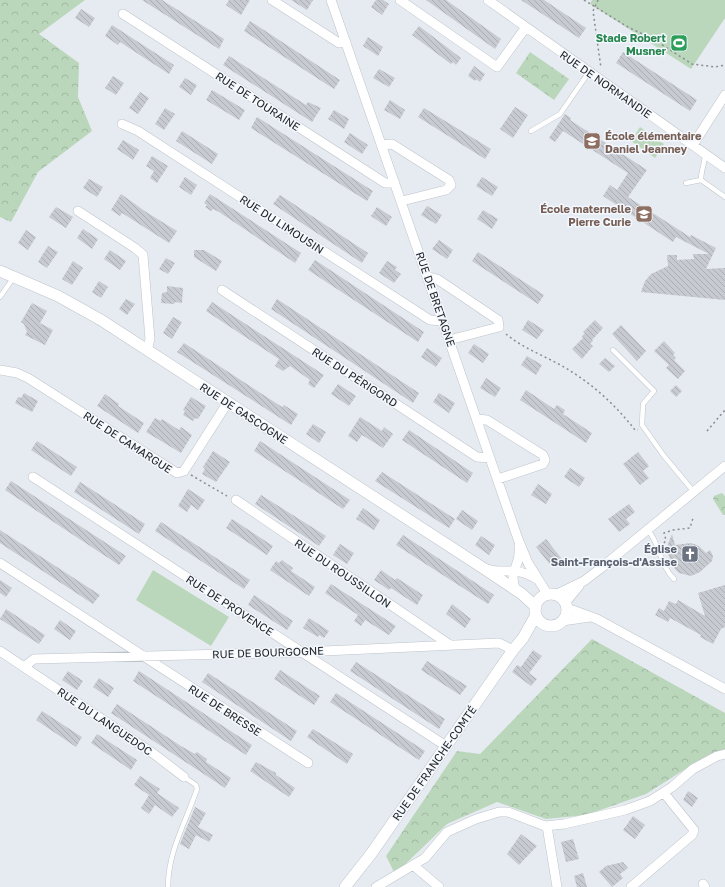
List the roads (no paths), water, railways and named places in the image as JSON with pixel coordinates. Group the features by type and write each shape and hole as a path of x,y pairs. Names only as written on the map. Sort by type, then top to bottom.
{"street":[{"path":"272,0 339,43 346,42"},
{"name":"RUE DE BRETAGNE","path":"331,0 381,145 429,277 449,340 518,539 537,579 552,595"},
{"path":"400,0 497,67 526,27"},
{"name":"RUE DE NORMANDIE","path":"488,0 725,168"},
{"name":"RUE DE TOURAINE","path":"123,14 385,183 395,183"},
{"path":"693,145 725,95"},
{"name":"RUE DU LIMOUSIN","path":"122,124 138,131 430,320 443,321"},
{"path":"381,145 392,144 449,180 451,185 446,190 402,201"},
{"path":"78,211 136,248 143,255 150,339 147,350"},
{"name":"RUE DE GASCOGNE","path":"0,271 58,296 101,320 480,566 516,591 536,611"},
{"path":"429,277 438,279 498,320 499,327 449,340"},
{"name":"RUE DU PÉRIGORD","path":"222,290 477,457 490,458"},
{"name":"RUE DE CAMARGUE","path":"0,370 28,378 176,473 184,471 228,402"},
{"path":"477,419 486,420 543,455 545,460 543,464 498,479"},
{"path":"562,621 567,613 566,605 584,581 724,469"},
{"name":"RUE DE PROVENCE","path":"33,477 446,746"},
{"name":"RUE DU ROUSSILLON","path":"236,500 450,645"},
{"path":"516,591 512,577 520,555 518,539"},
{"name":"RUE DE BRESSE","path":"0,563 308,763"},
{"name":"RUE DE GASCOGNE","path":"480,566 503,572 513,571 526,574 537,579"},
{"path":"584,581 540,599 536,611 540,621 545,625 554,626 562,621 591,617"},
{"path":"552,595 566,605 725,689"},
{"name":"RUE DE FRANCHE-COMTÉ","path":"344,887 371,854 513,650 523,638 536,611"},
{"name":"RUE DE FRANCHE-COMTÉ","path":"523,638 545,625"},
{"name":"RUE DE BOURGOGNE","path":"24,667 34,659 302,652 500,643 513,650"},
{"name":"RUE DU LANGUEDOC","path":"0,651 154,754 184,777"},
{"path":"376,887 425,858 447,832 469,822 499,812 508,812 547,826 593,818 624,810 650,801 693,769 725,754"},
{"path":"631,887 692,835 694,830 664,792"},
{"path":"547,826 557,887"},
{"path":"413,865 439,887"}],"lane":[{"path":"531,131 560,114 589,72"},
{"path":"700,180 705,163 705,154"},
{"path":"686,183 700,180 725,197"},
{"path":"0,297 14,277"},
{"path":"613,350 654,391 643,404 642,425 694,492"},
{"path":"648,530 656,540 666,572 674,580"},
{"path":"168,887 168,872 176,840 193,802 197,789 196,785 184,777"}],"place":[{"name":"Stade Robert Musner","path":"679,43"},
{"name":"École élémentaire Daniel Jeanney","path":"592,141"},
{"name":"École maternelle Pierre Curie","path":"644,214"},
{"name":"Église Saint-François-d'Assise","path":"690,554"}]}
